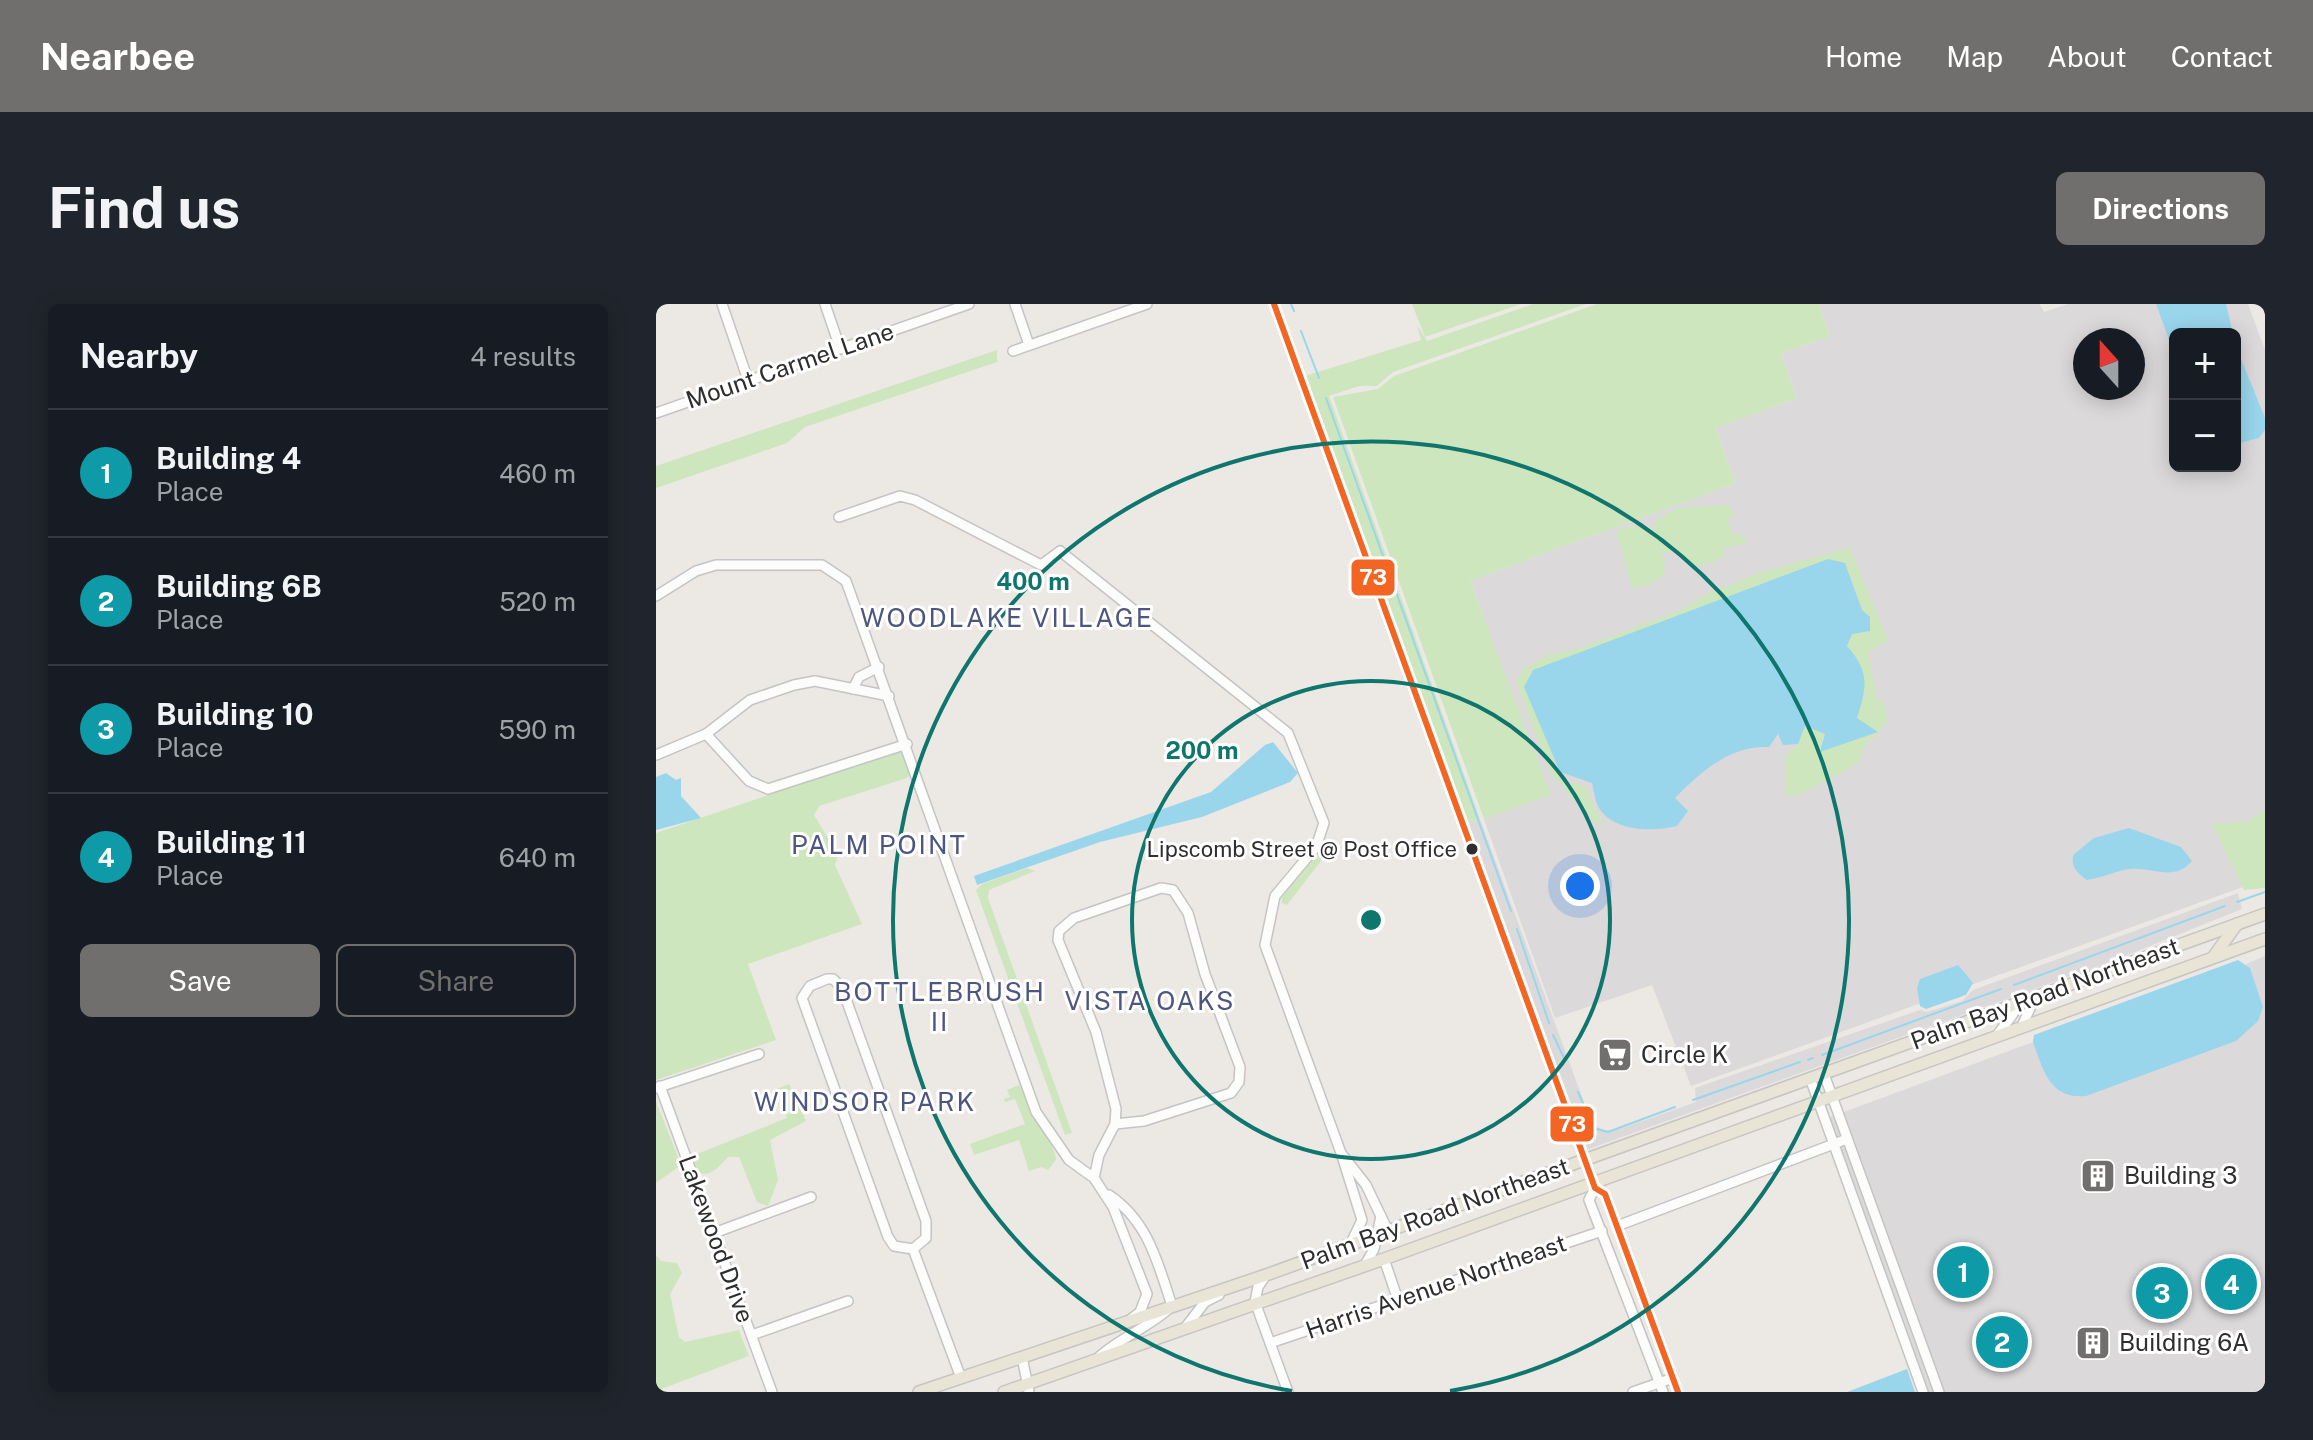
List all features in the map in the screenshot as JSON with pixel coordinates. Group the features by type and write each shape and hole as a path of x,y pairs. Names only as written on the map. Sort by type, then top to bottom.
{"main road":[{"name":"Palm Bay Road Northeast","path":"919,1392 1382,1234 2265,914"},
{"path":"2214,956 2237,924"},
{"name":"Palm Bay Road Northeast","path":"1004,1392 1028,1388 1095,1360 1255,1302 1594,1185 1831,1095 2265,939"}],"street":[{"path":"722,304 748,380"},
{"path":"825,304 840,348"},
{"name":"Mount Carmel Lane","path":"656,413 969,304"},
{"path":"1015,304 1029,345"},
{"path":"1013,351 1147,304"},
{"path":"1274,304 1594,1185 1605,1194 1678,1392"},
{"path":"839,517 900,496 915,500 1041,565 1060,551 1288,733 1324,823 1316,847 1275,896 1265,945 1341,1153 1362,1220 1356,1238 1349,1245"},
{"path":"658,591 706,567 822,565 846,581 907,744 1036,1112 1069,1160 1094,1178 1136,1217 1149,1239 1172,1306 1156,1321 1115,1343 1095,1360"},
{"path":"853,689 859,677 879,667"},
{"path":"656,755 706,734 750,700 778,690 815,681 889,696"},
{"path":"706,734 749,781 768,789 907,744"},
{"path":"1094,1178 1099,1155 1115,1124 1116,1109 1096,1032 1058,940 1059,931 1074,918 1161,888 1173,890 1188,913 1205,974 1240,1067 1239,1082 1231,1093 1144,1121 1115,1124"},
{"path":"827,979 833,979 842,988 926,1221 926,1238 913,1249 894,1246 888,1237 802,998 810,986 827,979"},
{"path":"2022,1026 2035,997"},
{"path":"1998,1034 2013,1014 2014,1005"},
{"path":"658,1087 759,1054"},
{"path":"1824,1074 1939,1392"},
{"path":"1810,1078 1923,1392"},
{"name":"Lakewood Drive","path":"658,1087 772,1392"},
{"path":"1617,1226 1847,1139"},
{"path":"1341,1153 1366,1185 1380,1212 1382,1234 1365,1265"},
{"path":"1594,1185 1589,1200 1662,1387"},
{"path":"1107,1193 1147,1294 1140,1312 1130,1320"},
{"path":"714,1233 811,1197"},
{"name":"Harris Avenue Northeast","path":"1270,1343 1602,1231"},
{"path":"913,1249 961,1378"},
{"path":"1384,1259 1398,1300"},
{"path":"1266,1275 1258,1287 1255,1302 1288,1392"},
{"path":"1185,1328 1205,1302 1228,1288"},
{"path":"752,1335 848,1301"},
{"path":"1898,1324 1912,1319"},
{"path":"1022,1357 1028,1388"},
{"path":"1633,1392 1662,1387 1673,1378"}],"shaded area":[{"path":"1819,304 2040,304 2044,312 2068,304 2248,304 2265,350 2265,879 1691,1086 1652,985 1555,1018 1484,819 1550,794 1470,581 1736,483 1715,428 1797,398 1781,354 1830,336"},
{"path":"1480,819 1592,1124 1604,1131 1620,1129 1696,1102 1695,1088 1920,1010 1927,1012 1962,1001 1973,990 2238,893 2242,909 2115,960 1586,1150 1467,824"},
{"path":"2265,956 2265,1392 1926,1392 1825,1119 2033,1042 2043,1069 2077,1097 2236,1041 2263,1007 2246,964"}],"green space":[{"path":"1412,304 1521,304 1425,337"},
{"path":"1533,304 1586,304 1393,372 1377,386 1359,386 1329,396 1480,819 1467,824 1305,376 1421,340 1417,325 1427,341"},
{"path":"1597,304 1819,304 1830,336 1781,354 1797,398 1715,428 1736,483 1470,581 1551,795 1484,819 1333,397 1378,389 1394,376"},
{"path":"997,350 997,362 805,427 787,443 656,488 656,466"},
{"path":"1728,505 1735,515 1727,520 1732,533 1744,536 1745,544 1723,548 1723,558 1694,568 1675,551 1662,553 1665,566 1663,576 1647,586 1632,588 1616,531 1642,523 1656,530 1655,520 1678,508"},
{"path":"1850,547 1888,641 1868,652 1877,697 1886,706 1887,722 1865,746 1859,763 1799,795 1785,796 1786,755 1798,744 1805,726 1825,734 1821,752 1856,718 1847,646 1862,610 1845,563 1828,559 1556,662 1574,761 1552,761 1561,780 1585,786 1602,822 1612,825 1596,823 1550,773 1516,681 1524,669 1548,655 1580,648 1680,610 1707,594 1761,572"},
{"path":"902,751 912,773 907,778 819,806 814,815 838,855 835,865 862,924 748,964 776,1040 656,1080 656,833"},
{"path":"2265,810 2265,888 2244,890 2212,824 2247,822"},
{"path":"1317,854 1321,856 1321,861 1287,905 1282,903 1282,897"},
{"path":"1027,868 1035,871 989,890 988,898 1072,1133 1065,1135 976,890 982,884"},
{"path":"789,1084 806,1121 770,1140 778,1180 768,1206 757,1202 739,1157 728,1157 708,1173 699,1171 692,1156 787,1118 777,1089"},
{"path":"1019,1085 1026,1088 1055,1155 1056,1160 1048,1170 1041,1167 1029,1171 1019,1140 974,1155 970,1144 1025,1124 1015,1099 1005,1102 1004,1099 1010,1097 1007,1090"},
{"path":"656,1101 681,1165 656,1183"},
{"path":"656,1255 661,1261 677,1263 682,1273 670,1294 679,1337 685,1342 739,1330 749,1356 656,1391"}],"water":[{"path":"2156,304 2226,304 2232,328 2169,328 2169,340"},
{"path":"2241,359 2265,418 2265,430 2259,438 2241,442"},
{"path":"1828,559 1845,563 1862,610 1870,617 1870,631 1852,634 1847,646 1863,672 1863,697 1857,718 1878,732 1820,752 1825,734 1805,726 1798,744 1783,745 1778,734 1769,747 1729,755 1706,769 1675,798 1688,811 1677,826 1667,828 1635,828 1614,822 1599,808 1592,783 1560,772 1524,687 1533,670"},
{"path":"1273,742 1298,773 1290,782 1202,817 1100,842 977,885 974,876 1211,792 1265,745"},
{"path":"666,773 676,780 681,778 681,796 701,818 656,830 656,777"},
{"path":"2129,828 2181,847 2192,861 2177,871 2133,869 2087,880 2078,872 2073,855 2094,838"},
{"path":"2238,960 2250,968 2263,1007 2258,1021 2236,1041 2086,1096 2064,1093 2050,1081 2040,1063 2033,1042 2034,1035"},
{"path":"1958,965 1973,983 1966,995 1926,1009 1920,1006 1917,988 1920,979"},
{"path":"1907,1369 1915,1392 1847,1392"}],"waterway":[{"path":"1291,304 1294,311"},
{"path":"1301,331 1319,378"},
{"path":"1326,398 1511,911"},
{"path":"2237,902 2265,892"},
{"path":"2014,985 2225,906"},
{"path":"1517,929 1549,1023"},
{"path":"1822,1055 2001,989"},
{"path":"1553,1035 1565,1060"},
{"path":"1808,1060 1813,1058"},
{"path":"1693,1100 1800,1062"},
{"path":"1578,1092 1594,1128 1608,1132 1675,1107"}],"transit line":[{"name":"73","path":"1274,304 1595,1188 1605,1194 1678,1392"}],"place":[{"name":"Lipscomb Street @ Post Office","path":"1472,849"},
{"name":"Circle K","path":"1615,1055"},
{"name":"Building 3","path":"2098,1176"},
{"name":"Building 4","path":"1963,1272"},
{"name":"Building 11","path":"2231,1284"},
{"name":"Building 10","path":"2162,1293"},
{"name":"Building 6B","path":"2002,1342"},
{"name":"Building 6A","path":"2093,1343"}],"district":[{"name":"WOODLAKE VILLAGE","path":"1007,618"},
{"name":"PALM POINT","path":"879,845"},
{"name":"VISTA OAKS","path":"1150,1001"},
{"name":"BOTTLEBRUSH II","path":"940,1007"},
{"name":"WINDSOR PARK","path":"865,1102"}]}
